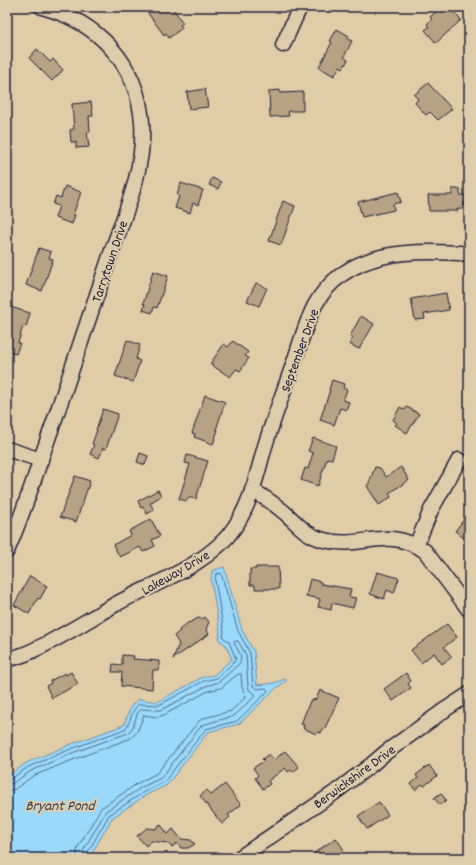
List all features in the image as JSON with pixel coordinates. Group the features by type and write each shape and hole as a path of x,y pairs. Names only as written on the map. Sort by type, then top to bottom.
{"street":[{"name":"Tarrytown Drive","path":"7,551 35,479 40,460 124,218 142,154 143,139 142,121 135,90 127,70 117,54 88,28 68,16 42,7"},
{"path":"283,45 300,7"},
{"name":"September Drive","path":"252,490 265,445 306,326 314,306 328,287 339,276 354,266 385,256 421,252 469,254"},
{"path":"7,449 40,460"},
{"path":"416,546 431,510 459,460"},
{"path":"252,490 286,513 300,527 323,540 344,543 378,538 390,538 409,542 425,551 469,610"},
{"name":"Lakeway Drive","path":"7,659 16,658 28,653 207,556 225,540 235,527 247,505 252,490"},
{"name":"Berwickshire Drive","path":"239,858 266,838 334,793 385,753 469,694"}],"water":[{"name":"Bryant Pond","path":"224,567 242,630 254,652 257,685 274,683 285,679 286,681 275,689 239,724 208,732 167,785 146,795 112,818 90,858 7,858 7,777 26,763 69,745 124,725 131,706 139,699 157,702 203,677 214,675 232,659 225,644 219,640 220,632 211,580 212,571"}],"building":[{"path":"154,7 163,7 166,11 172,7 183,23 180,25 182,28 169,38 166,33 164,35 147,12"},
{"path":"441,7 449,7 461,20 436,43 425,30 429,27 427,24 432,19 430,17"},
{"path":"337,29 349,36 347,39 352,41 344,57 348,60 343,68 340,66 334,76 319,67"},
{"path":"37,49 50,62 53,59 63,70 52,81 29,58"},
{"path":"428,83 452,109 438,120 430,112 426,115 415,103 418,99 414,95"},
{"path":"205,89 208,107 189,109 187,92"},
{"path":"280,90 280,93 303,92 303,111 288,111 289,116 270,117 269,91"},
{"path":"91,102 93,116 89,116 90,132 87,132 89,147 76,148 76,142 71,142 70,130 74,129 72,104"},
{"path":"212,178 221,182 218,189 209,185"},
{"path":"181,183 203,190 198,205 193,203 190,213 175,208"},
{"path":"65,186 81,192 73,215 75,215 72,224 55,218 59,206 53,204 56,196 61,198"},
{"path":"452,189 460,189 460,195 469,195 469,203 464,203 464,209 457,209 457,211 429,211 428,195 452,195"},
{"path":"398,192 401,202 393,204 394,210 362,217 358,202"},
{"path":"283,201 295,206 281,245 269,241"},
{"path":"39,248 51,252 49,258 53,259 42,291 26,285"},
{"path":"153,271 168,276 157,308 154,307 152,313 143,310 145,304 143,304"},
{"path":"256,283 267,288 259,306 247,301"},
{"path":"446,293 449,310 424,314 425,319 415,320 411,299"},
{"path":"7,306 30,313 26,327 23,326 18,343 20,343 16,354 7,351"},
{"path":"361,316 374,324 359,349 349,344 353,338 350,336"},
{"path":"127,340 140,345 136,359 140,361 133,382 115,376"},
{"path":"233,341 248,352 245,356 249,358 240,371 236,369 230,377 210,364 224,344 228,347"},
{"path":"332,380 344,384 343,388 347,390 343,400 349,402 346,410 340,408 334,425 320,420"},
{"path":"205,395 225,402 213,444 194,437 195,434 192,433"},
{"path":"400,407 405,410 407,407 419,414 407,433 395,425 397,423 393,420"},
{"path":"103,409 118,414 106,449 103,448 99,458 90,454 94,445 92,444"},
{"path":"313,438 336,446 332,459 327,458 318,486 301,480 305,468 308,469 313,453 308,451"},
{"path":"140,453 148,456 145,465 137,462"},
{"path":"187,455 208,461 196,499 188,497 187,501 179,499 190,464 185,463"},
{"path":"375,467 380,468 386,477 401,467 409,480 389,493 391,497 379,505 367,486"},
{"path":"75,476 90,481 76,522 60,517"},
{"path":"158,490 161,496 150,503 154,510 147,514 143,507 141,508 138,501"},
{"path":"469,513 469,542 455,531"},
{"path":"151,519 160,536 152,540 155,546 143,552 140,547 120,557 113,545 131,535 129,531"},
{"path":"256,567 278,567 279,589 255,589 255,585 250,585 250,569 256,569"},
{"path":"377,572 399,578 394,593 387,590 384,599 370,594"},
{"path":"30,576 47,586 29,614 14,605"},
{"path":"310,579 321,582 321,584 351,589 349,597 356,598 353,608 332,603 331,610 318,607 320,599 306,596"},
{"path":"205,617 209,622 206,629 209,634 173,659 179,644 174,636 189,622"},
{"path":"447,624 457,637 444,647 452,657 442,664 434,653 421,663 411,650"},
{"path":"122,655 134,656 133,659 159,661 159,670 153,670 152,689 121,686 122,672 112,672 113,664 122,665"},
{"path":"71,672 78,684 52,698 46,686 51,683 50,681 65,673 66,675"},
{"path":"406,673 411,681 408,684 411,688 393,701 384,689"},
{"path":"320,690 339,698 324,730 322,729 321,733 317,732 316,734 303,728 304,725 301,724 310,701 316,699"},
{"path":"285,751 299,767 293,772 291,770 288,772 285,768 268,781 270,784 263,789 255,778 258,775 253,768 264,761 262,759 269,754 274,760"},
{"path":"429,765 437,776 424,786 422,784 415,790 411,784 418,778 416,775"},
{"path":"225,784 241,805 228,815 230,817 222,824 200,796 207,790 211,795"},
{"path":"441,793 446,800 440,805 434,798"},
{"path":"379,802 388,815 367,829 358,816"},
{"path":"160,824 168,834 173,829 181,839 191,840 195,844 188,848 181,848 177,843 172,847 167,843 151,841 146,846 137,836 147,828 156,829"},
{"path":"336,838 344,850 333,858 317,858 314,853"}]}
